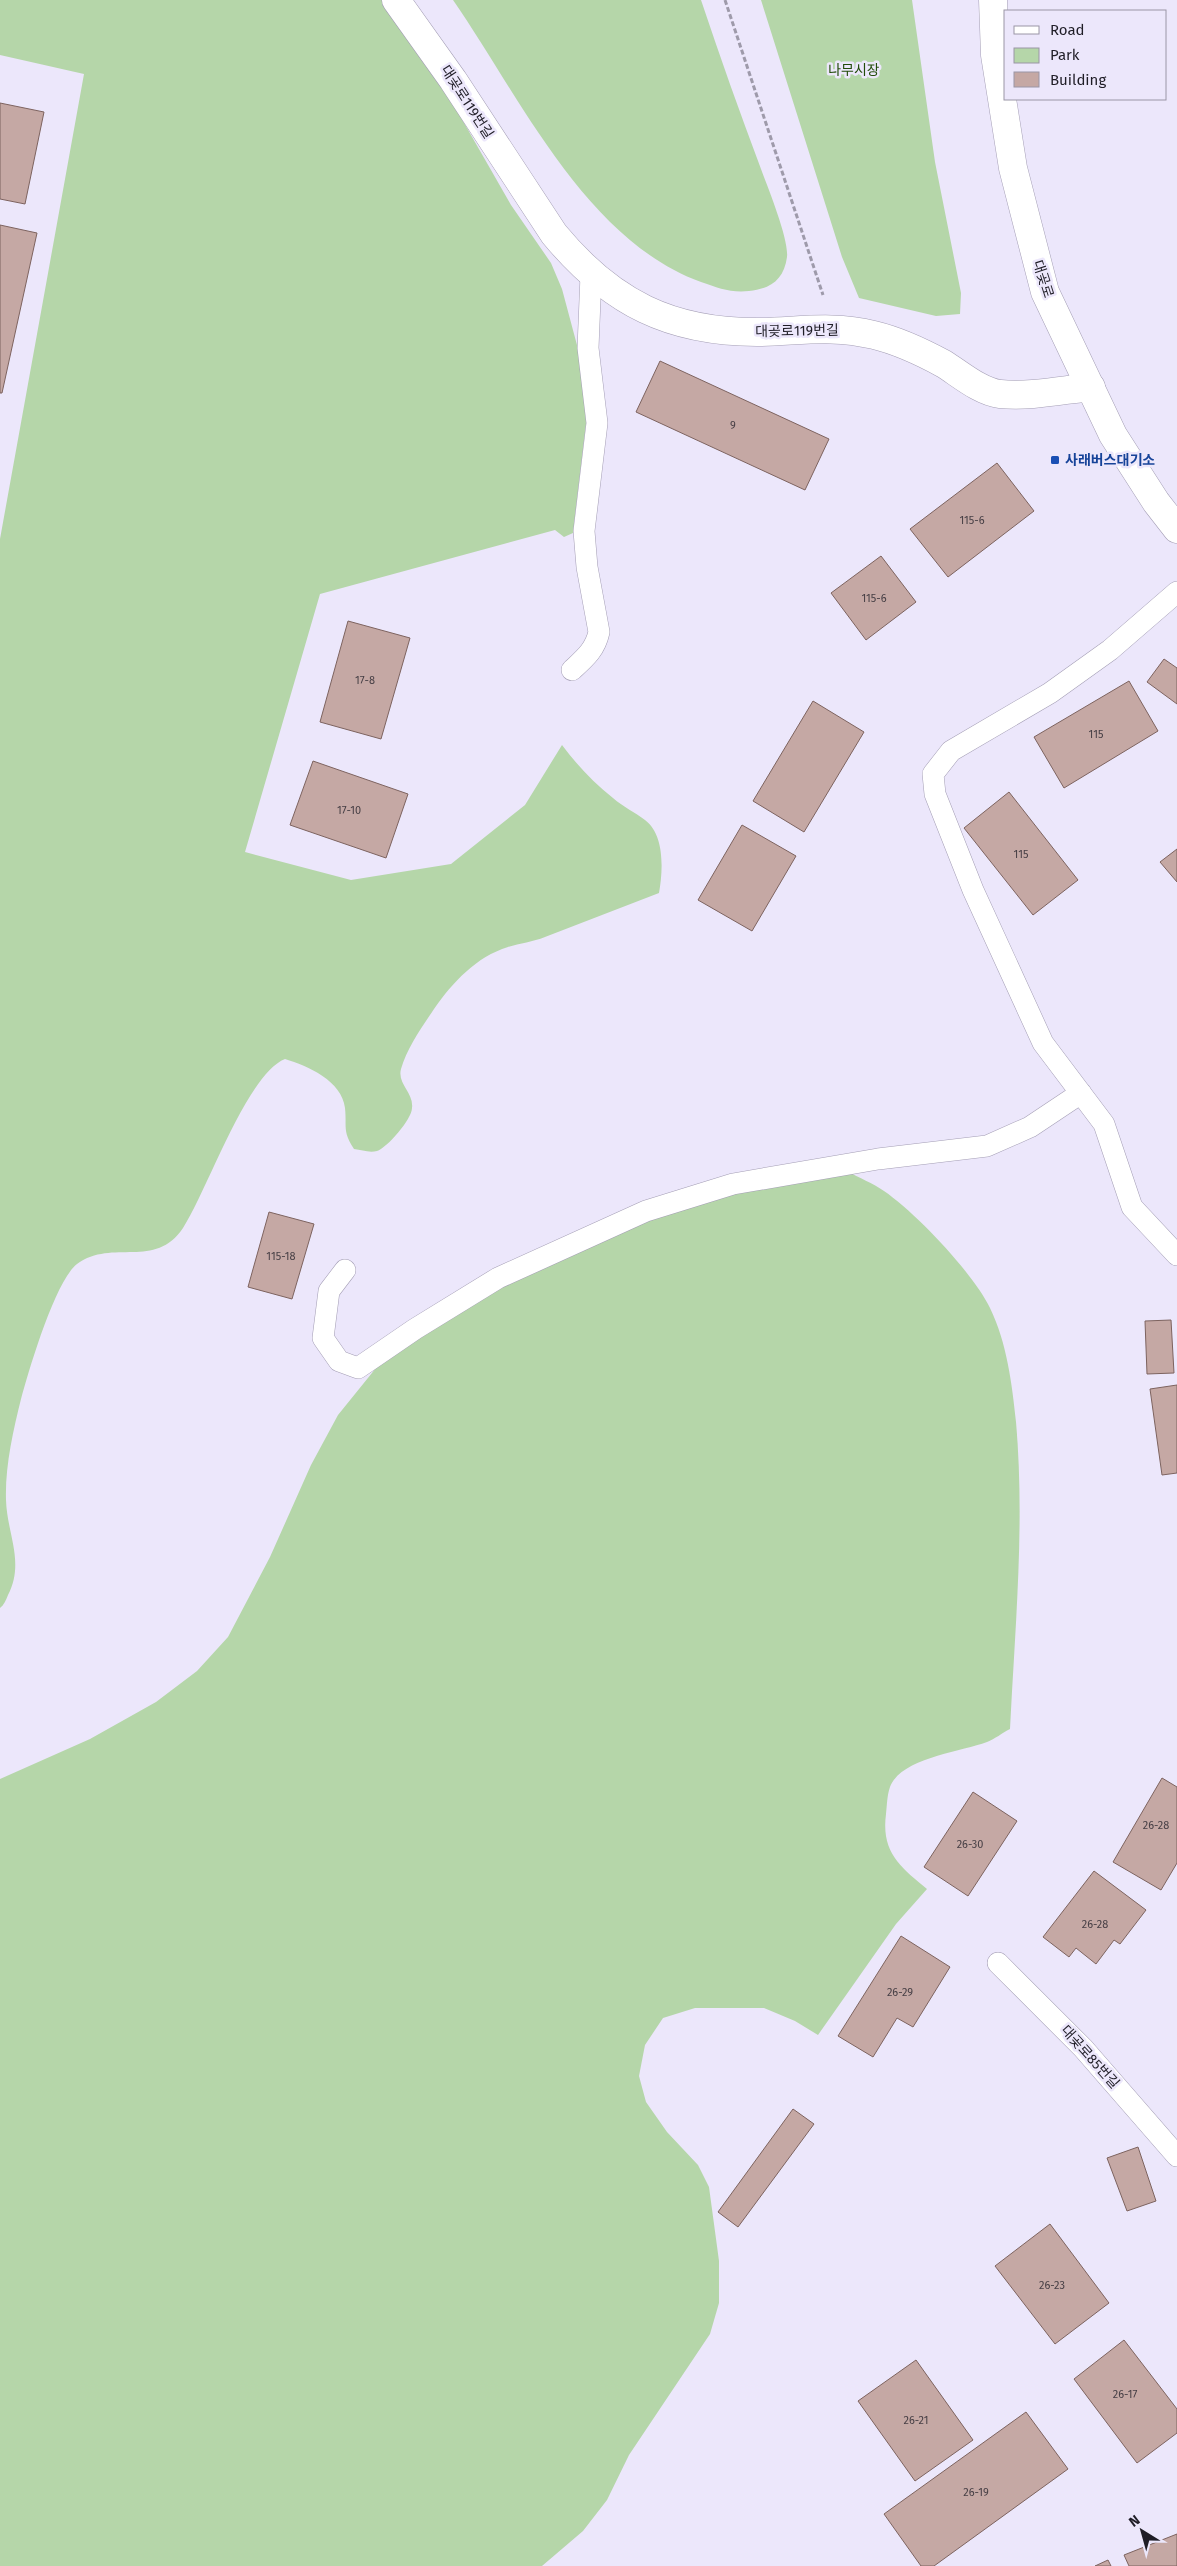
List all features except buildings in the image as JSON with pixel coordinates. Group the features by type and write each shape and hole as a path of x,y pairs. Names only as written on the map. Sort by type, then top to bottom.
{"street":[{"name":"대곶로119번길","path":"396,0 453,80 531,202 560,241 591,275 607,288 650,312 687,325 730,331 834,328 874,335 900,342 999,394 1091,387"},
{"name":"대곶로","path":"993,0 995,55 1013,168 1045,292 1113,435 1156,502 1177,529"}],"lane":[{"path":"572,670 590,654 599,632 587,567 584,531 597,423 588,348 591,275"},
{"path":"1177,592 1110,650 1050,693 951,751 933,774 935,794 973,890 1043,1043 1104,1124 1132,1207 1177,1255"},
{"path":"345,1270 329,1291 323,1338 339,1361 358,1368 415,1329 498,1278 646,1211 733,1184 878,1159 987,1146 1030,1126 1081,1093"},
{"name":"대곶로85번길","path":"998,1963 1083,2048 1177,2156"}],"path":[{"path":"725,0 834,328"}],"green space":[{"path":"0,0 383,0 440,81 511,205 551,263 562,289 585,375 586,424 573,533 564,537 555,530 320,594 245,852 351,880 451,864 525,805 562,745 599,786 652,827 659,844 662,864 659,893 540,939 496,951 476,964 457,980 434,1009 407,1053 400,1074 411,1098 411,1113 398,1133 387,1145 371,1152 354,1149 346,1133 345,1108 343,1098 338,1090 331,1082 313,1070 285,1059 271,1069 257,1086 229,1134 193,1210 183,1228 172,1241 160,1248 147,1251 105,1253 77,1264 60,1288 44,1327 36,1348 15,1424 8,1462 6,1500 14,1548 15,1571 13,1583 4,1604 0,1608 0,539 84,74 0,55"},
{"path":"453,0 701,0 785,238 787,257 783,272 775,282 763,288 749,291 730,291 719,288 701,282 660,262 623,234 589,199 558,161"},
{"name":"나무시장","path":"761,0 912,0 935,162 961,293 960,314 936,316 859,298 842,257"},
{"path":"847,1171 880,1188 897,1201 943,1245 982,1294 1001,1335 1008,1364 1016,1422 1020,1499 1010,1729 987,1742 932,1757 906,1769 896,1777 888,1793 885,1827 886,1839 894,1858 927,1889 896,1924 818,2035 795,2021 764,2008 695,2008 663,2018 645,2045 639,2076 646,2102 667,2132 698,2165 709,2187 719,2261 719,2303 710,2334 629,2455 607,2500 583,2531 542,2566 0,2566 0,1779 90,1739 156,1702 197,1671 228,1637 270,1557 311,1465 338,1415 376,1368 451,1311 666,1209 736,1190"}],"place":[{"name":"사래버스대기소","path":"1055,460"}]}
